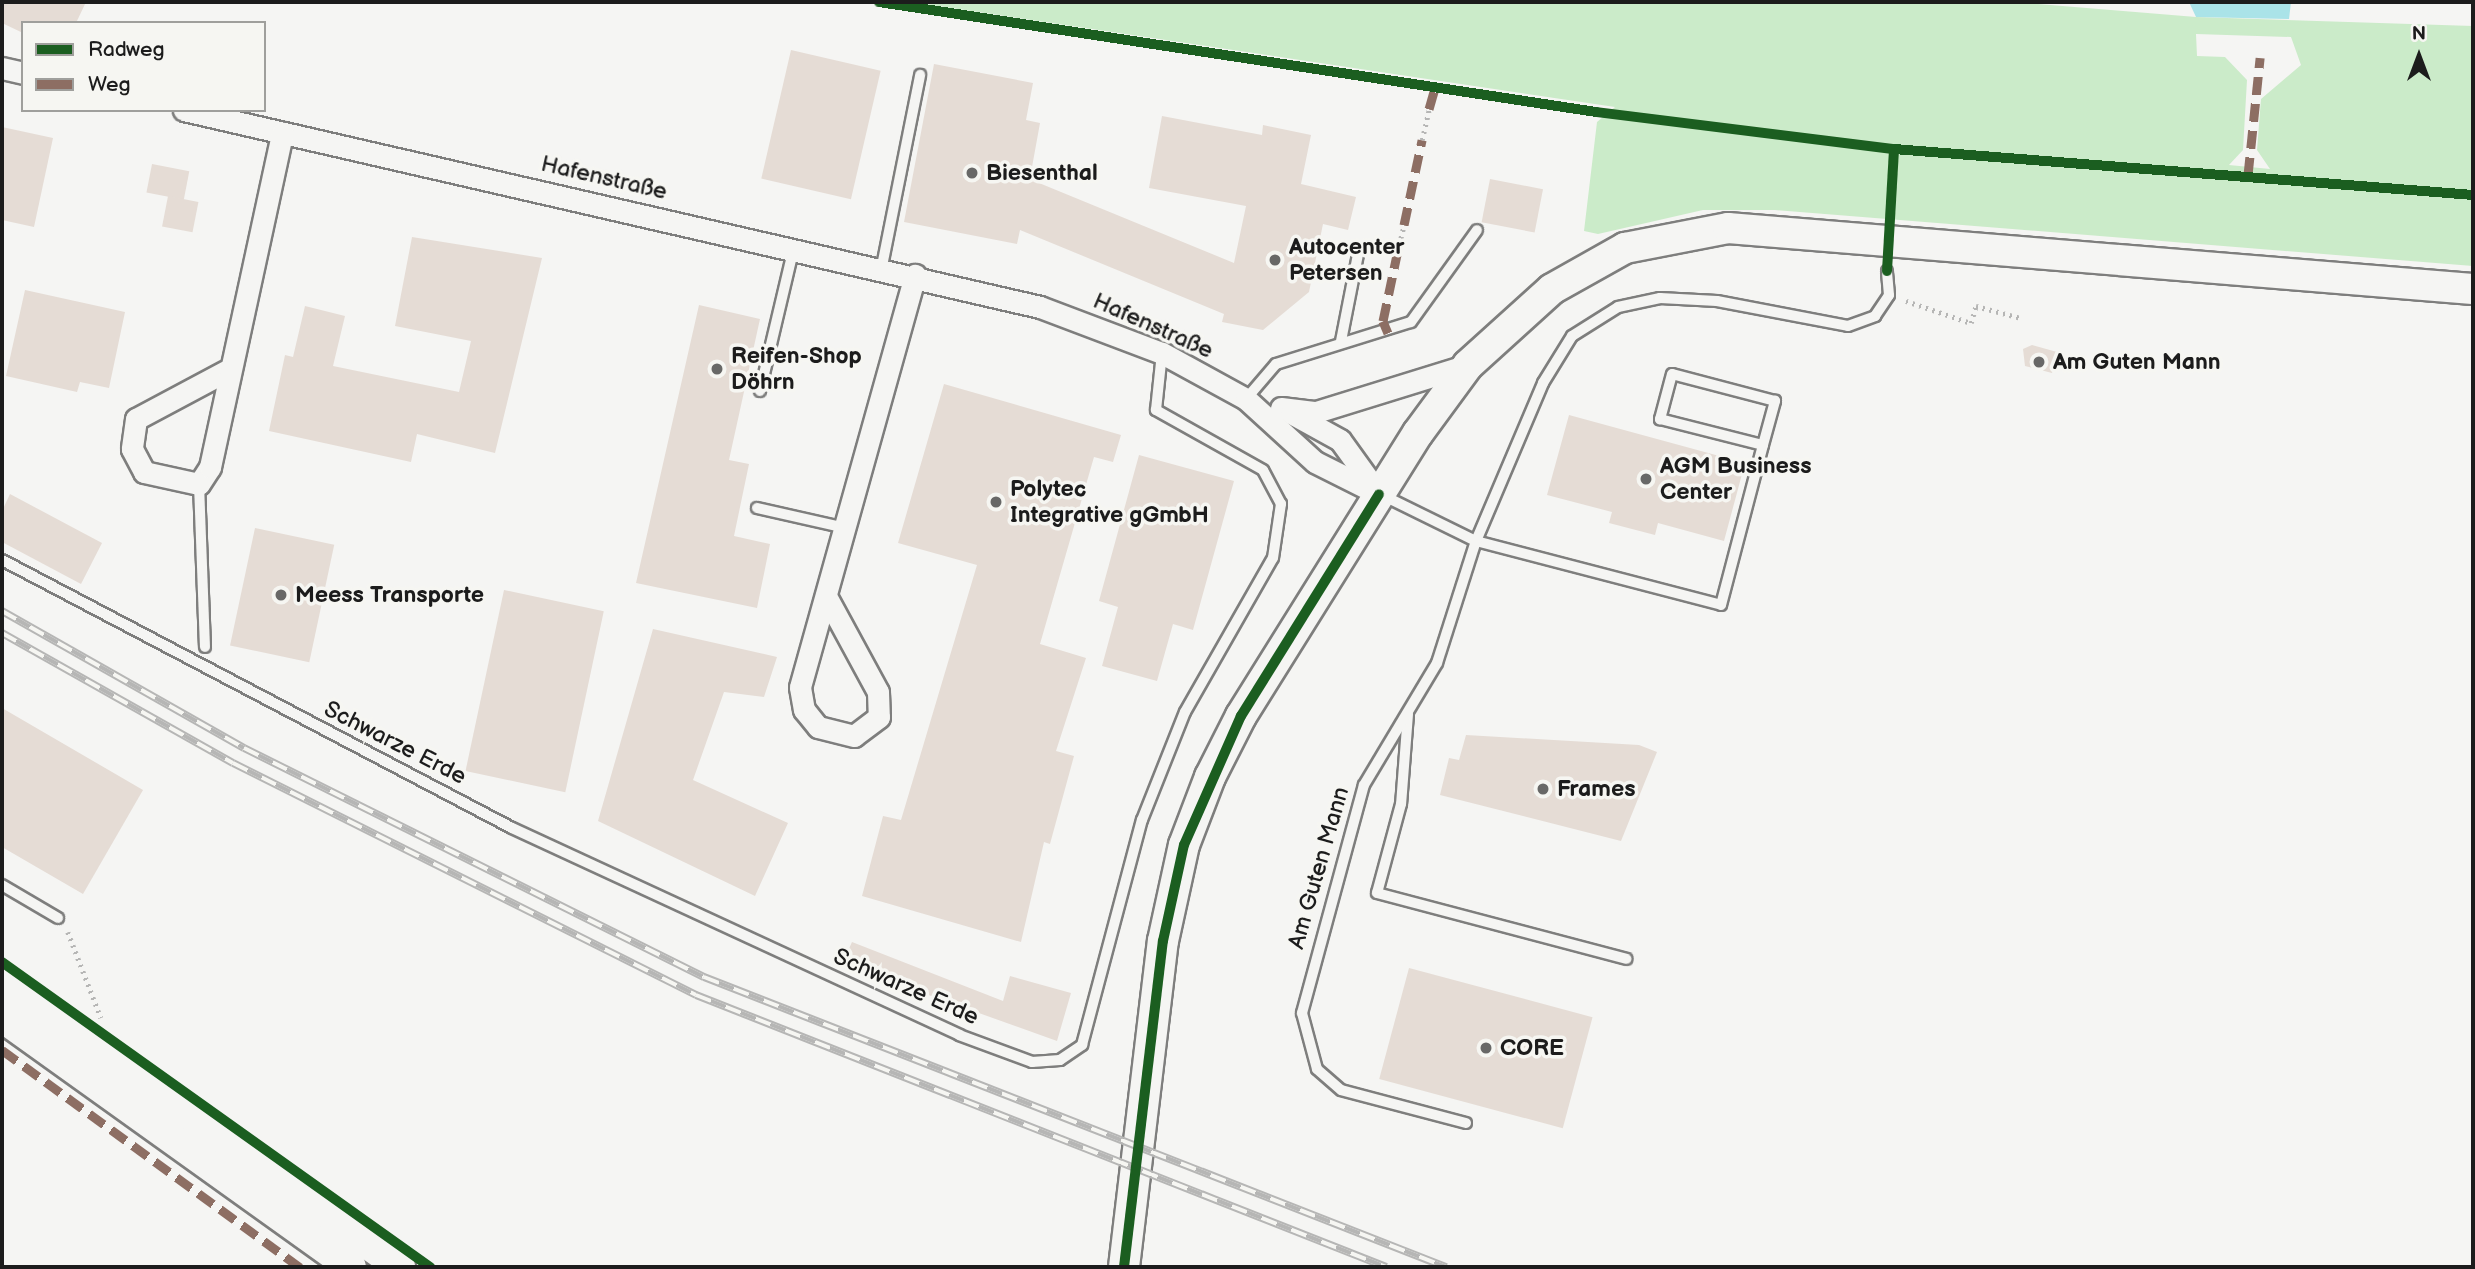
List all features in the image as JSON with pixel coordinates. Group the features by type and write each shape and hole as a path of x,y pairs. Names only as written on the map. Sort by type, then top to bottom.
{"street":[{"path":"2,68 21,73"},
{"name":"Hafenstraße","path":"193,112 881,267 1040,307 1162,354 1245,399 1314,462 1379,494"},
{"path":"226,371 136,419 132,449 144,472 199,484 210,467 226,371 282,133"},
{"path":"1124,1267 1163,941 1184,845 1241,716 1379,494 1468,365 1552,289 1590,263 1670,236 1728,228 2473,289"},
{"path":"827,598 878,692 879,716 854,736 818,727 801,698 827,598 915,275"},
{"name":"Hafenstraße","path":"1245,399 1282,408 1316,412 1468,365"},
{"name":"Hafenstraße","path":"1282,408 1340,440 1379,494"},
{"path":"2,983 400,1267"},
{"path":"2,1017 351,1267"}],"lane":[{"path":"881,267 920,75"},
{"path":"1245,399 1276,364 1341,341 1388,333 1411,322 1477,230"},
{"path":"760,391 794,247"},
{"path":"1341,341 1359,249"},
{"path":"1887,271 1889,295"},
{"name":"Am Guten Mann","path":"1466,1123 1341,1090 1317,1069 1302,1013 1364,785 1437,663 1476,541 1543,383 1573,336 1618,307 1660,298 1717,301 1848,326 1875,316 1889,295"},
{"name":"Schwarze Erde","path":"2,560 512,828 959,1035 1032,1062 1060,1060 1082,1045 1142,820 1185,712 1273,558 1279,518 1281,504 1263,470 1156,410 1162,354"},
{"path":"1379,494 1476,541 1721,605 1775,401 1672,374 1660,419 1763,445"},
{"path":"199,484 205,647"},
{"path":"757,508 846,528"},
{"path":"1409,711 1401,804 1377,893 1626,959"},
{"path":"2,885 58,918"}],"path":[{"path":"1422,140 1429,108"},
{"path":"1399,245 1404,225"},
{"path":"1889,295 1971,323 1976,306 2021,318"},
{"path":"58,918 98,999 103,1033"}],"green space":[{"path":"911,2 2014,2 2196,17 2473,26 2473,266 1775,210 1703,210 1598,234 1584,231 1597,122 1615,107","holes":["2196,34 2291,37 2301,65 2261,99 2257,150 2270,169 2229,165 2243,150 2247,80 2225,57 2197,56"]}],"water":[{"path":"2189,2 2291,2 2289,19 2196,17"}],"building":[{"path":"2,2 86,2 77,21 21,21 21,32 2,23"},
{"path":"791,50 881,71 851,199 761,179"},
{"path":"934,64 1033,83 1026,120 1040,123 1032,167 1025,165 1022,176 1234,263 1246,206 1149,188 1162,116 1262,135 1263,125 1311,135 1301,184 1356,197 1348,230 1323,224 1309,292 1263,330 1222,322 1224,314 1020,230 1017,244 904,222"},
{"path":"2,127 53,138 34,227 2,220"},
{"path":"152,164 189,171 184,200 146,192"},
{"path":"1490,179 1543,189 1535,232 1482,222"},
{"path":"168,196 198,202 193,232 162,226"},
{"path":"412,237 542,258 495,453 417,434 411,462 269,431 285,355 293,357 305,306 345,316 333,366 459,392 471,341 395,326"},
{"path":"25,290 125,312 109,388 80,382 77,392 6,376"},
{"path":"699,305 760,319 729,460 749,464 734,536 770,544 757,608 636,583"},
{"name":"Am Guten Mann","path":"2032,345 2057,352 2052,373 2025,366 2023,349"},
{"path":"944,384 1121,435 1113,462 1094,457 1040,644 1086,658 1056,751 1074,756 1050,844 1044,842 1021,942 862,896 883,816 901,820 977,565 898,543"},
{"name":"AGM Business Center","path":"1569,415 1745,463 1724,541 1658,523 1655,535 1609,523 1612,512 1547,495"},
{"path":"1139,455 1234,481 1193,630 1173,624 1157,681 1102,666 1118,607 1099,601"},
{"path":"10,494 102,543 81,584 2,542 2,511"},
{"name":"Meess Transporte","path":"255,528 334,545 309,662 230,645"},
{"path":"504,590 604,611 565,792 466,771"},
{"path":"653,629 777,657 764,697 724,692 693,780 788,823 755,896 598,821"},
{"path":"2,708 143,790 83,894 2,847"},
{"name":"Frames","path":"1466,735 1639,745 1657,752 1621,841 1440,795 1449,758 1459,760"},
{"path":"852,942 1003,1001 1010,976 1071,993 1057,1041 842,964"},
{"name":"CORE","path":"1409,968 1593,1017 1563,1128 1379,1079"}],"railway":[{"path":"2,611 244,748 704,977 1446,1267"},
{"path":"2,633 233,763 696,995 1386,1267"}],"marked path":[{"path":"2248,175 2260,58"},
{"path":"1429,109 1435,88"},
{"path":"1404,225 1422,140"},
{"path":"1388,333 1383,321 1399,245"},
{"path":"2,1050 300,1267"}],"cycle path":[{"path":"879,2 1596,112 1894,149 2473,195"},
{"path":"1887,271 1894,149"},
{"path":"1124,1267 1163,941 1184,845 1241,716 1379,494"},
{"path":"2,962 430,1267"}],"place":[{"name":"Biesenthal","path":"972,173"},
{"name":"Autocenter Petersen","path":"1275,260"},
{"name":"Am Guten Mann","path":"2039,362"},
{"name":"Reifen-Shop Döhrn","path":"717,369"},
{"name":"AGM Business Center","path":"1646,479"},
{"name":"Polytec Integrative gGmbH","path":"996,502"},
{"name":"Meess Transporte","path":"281,595"},
{"name":"Frames","path":"1543,789"},
{"name":"CORE","path":"1486,1048"}]}
